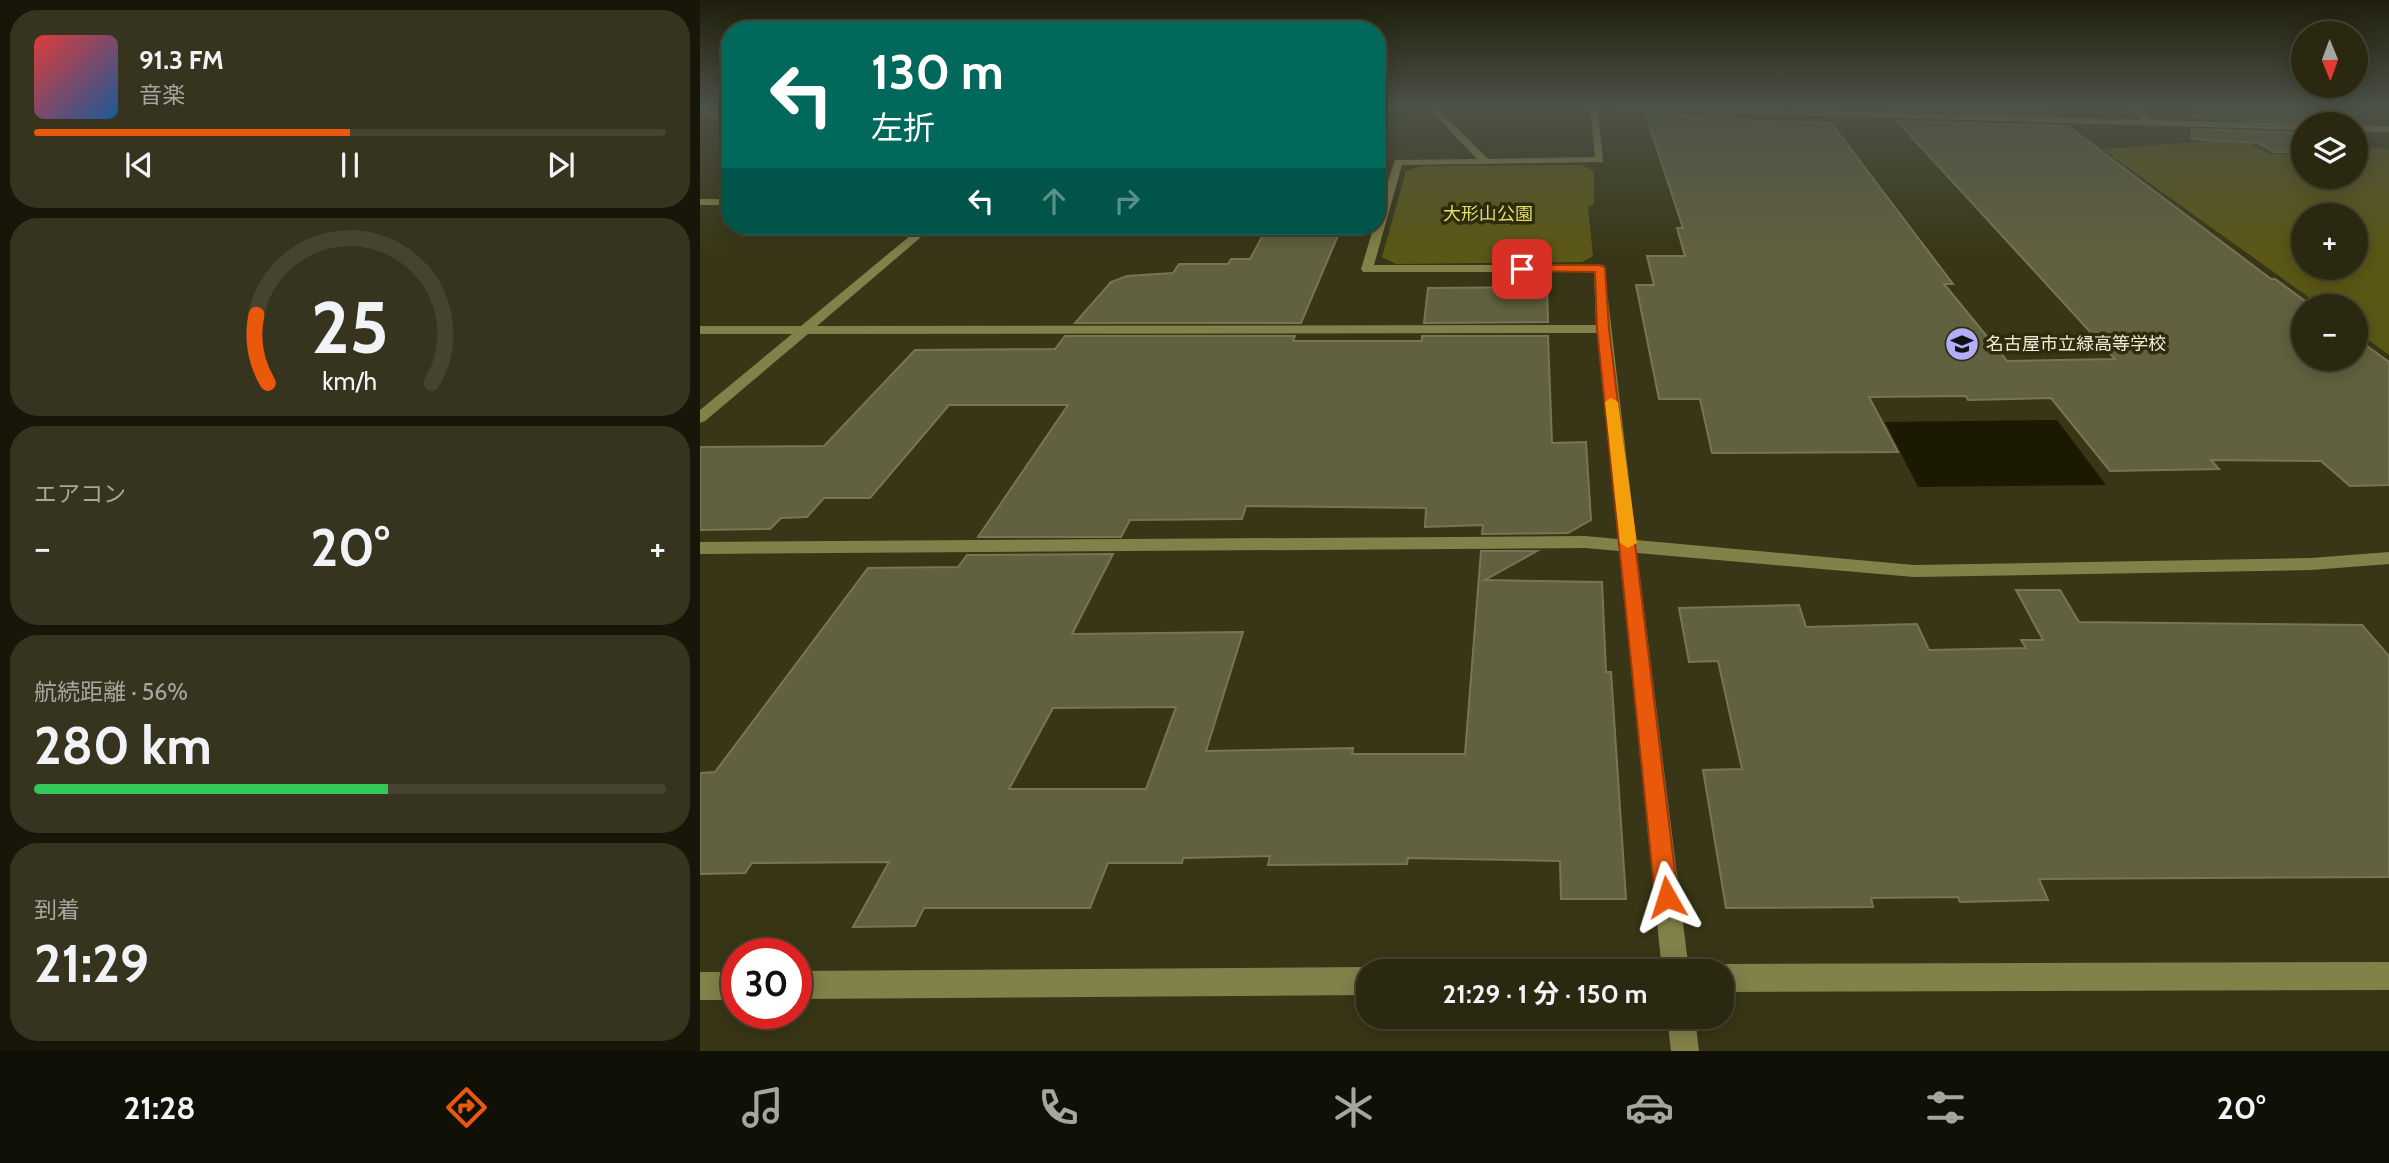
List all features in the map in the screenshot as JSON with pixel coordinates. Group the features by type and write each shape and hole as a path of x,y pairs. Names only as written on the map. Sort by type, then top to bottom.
{"street":[{"path":"1478,155 1485,162"},
{"path":"1386,190 1398,162 1600,160 1599,155"},
{"path":"700,202 721,202"},
{"path":"700,418 917,235"},
{"path":"1374,235 1367,269 1600,268 1603,329 1674,959"},
{"path":"700,330 1603,329"},
{"path":"700,548 1572,542 1914,571 2311,564 2389,558"},
{"path":"1734,978 2389,976"},
{"path":"812,985 1356,981"},
{"path":"700,986 721,986"},
{"path":"1682,1029 1685,1051"}],"green space":[{"path":"2110,155 2291,155 2291,189 2368,189 2368,155 2389,155 2389,355 2368,340 2368,294 2304,294"},
{"name":"大形山公園","path":"1581,165 1594,171 1594,204 1588,207 1593,256 1582,262 1396,264 1382,257 1406,171 1421,166"}],"shaded area":[{"path":"2057,420 2106,485 1918,487 1885,422"}],"building":[{"path":"1659,155 1855,155 1953,284 1944,284 2007,361 2115,359 1928,155 2107,155 2271,279 2296,294 2291,294 2291,371 2368,371 2368,347 2389,362 2389,485 2350,486 2321,461 2211,460 2219,469 2110,471 2051,398 1968,400 1966,396 1869,397 1898,452 1712,453 1700,399 1659,399 1636,285 1654,285 1647,256 1685,256 1677,228 1683,228"},
{"path":"1263,235 1338,235 1301,323 1075,323 1111,282 1127,276 1173,273 1179,264 1228,264 1231,259 1250,259"},
{"path":"1547,287 1548,322 1424,323 1428,288"},
{"path":"1065,336 1295,336 1293,341 1422,341 1422,336 1548,336 1552,443 1586,442 1591,520 1568,533 1482,534 1483,525 1425,527 1426,508 1246,506 1242,519 1130,520 1121,537 978,537 1068,405 949,405 870,498 824,498 807,517 781,518 770,529 700,530 700,447 824,446 915,350 1055,349"},
{"path":"1481,551 1537,551 1485,580 1602,582 1606,672 1611,672 1626,899 1561,899 1560,861 1408,858 1407,864 1268,865 1270,856 1183,858 1182,863 1108,863 1090,908 924,908 915,926 853,927 889,862 752,863 745,873 700,874 700,773 715,772 868,568 958,567 967,555 1113,554 1072,634 1243,632 1206,751 1353,748 1352,754 1465,754","holes":["1176,707 1146,789 1009,789 1053,708"]},
{"path":"2016,590 2060,590 2079,622 2362,625 2389,656 2389,877 2039,879 2048,900 1960,902 1958,897 1871,898 1873,907 1726,908 1703,770 1742,769 1718,661 1689,662 1679,608 1799,605 1806,627 1917,624 1929,650 2026,648 2021,640 2043,640"}],"slow traffic":[{"path":"1611,402 1628,543"}],"place":[{"name":"名古屋市立緑高等学校","path":"1962,344"}],"route":[{"path":"1522,269 1600,268 1603,329 1667,897"}]}
